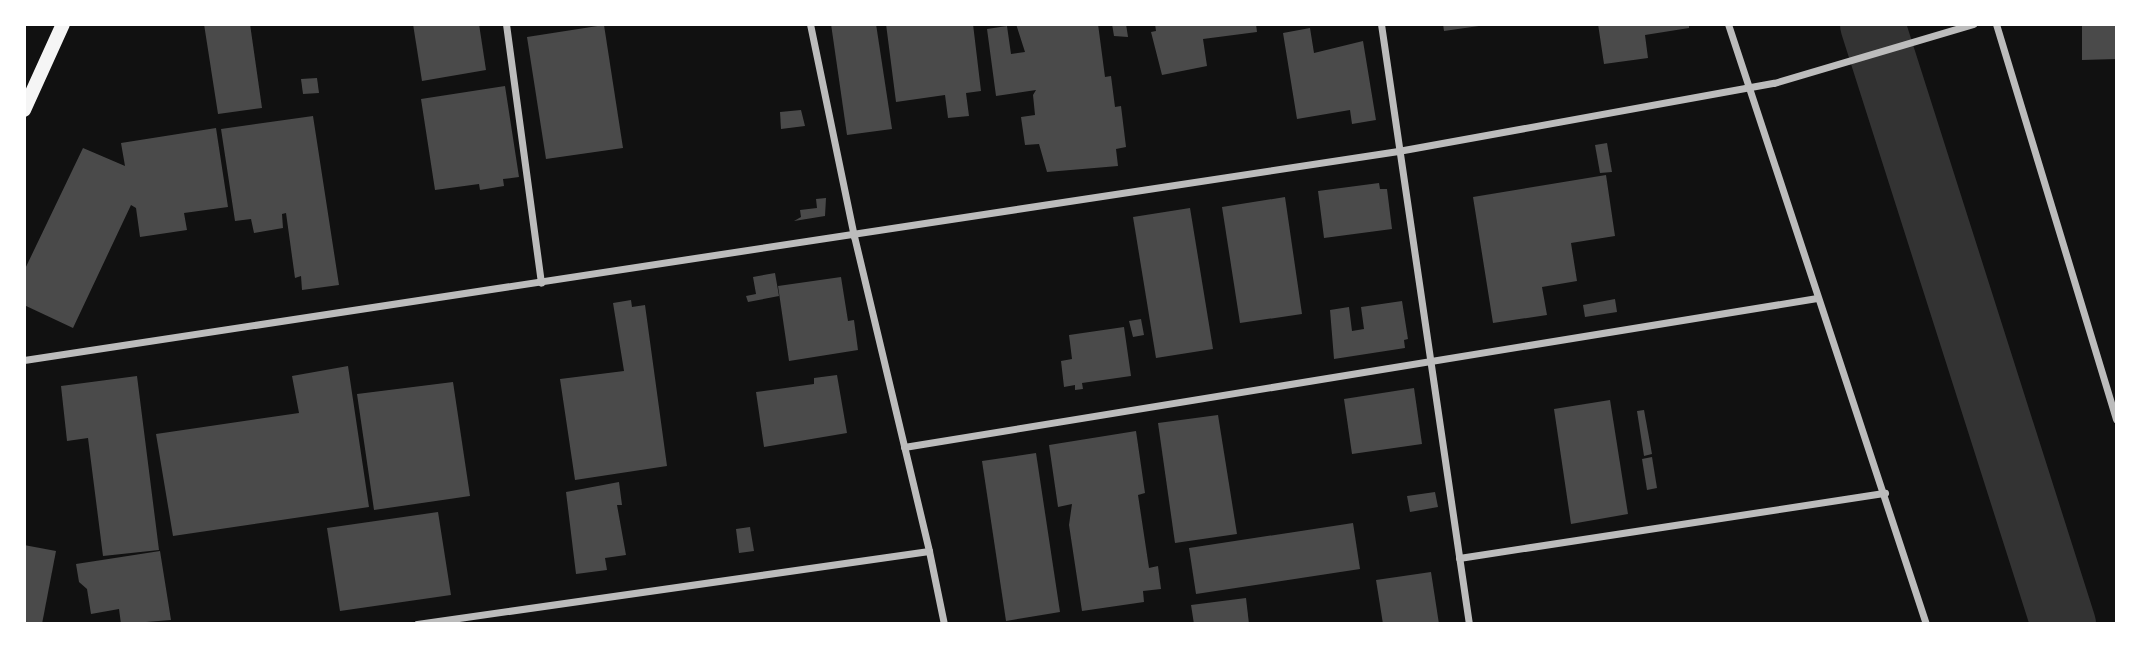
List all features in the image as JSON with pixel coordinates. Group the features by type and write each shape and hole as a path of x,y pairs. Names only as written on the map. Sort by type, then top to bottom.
{"main road":[{"path":"24,110 63,24"}],"street":[{"path":"506,24 541,283"},
{"path":"810,24 854,236 944,624"},
{"path":"1381,24 1469,624"},
{"path":"1728,24 1817,298 1885,493 1926,624"},
{"path":"1996,24 2116,419"},
{"path":"24,360 854,236 1398,151 1774,83 1972,25"},
{"path":"904,447 1817,298"},
{"path":"1459,558 1885,493"},
{"path":"417,624 929,551"}],"building":[{"path":"204,24 250,24 262,108 218,114"},
{"path":"413,24 479,24 486,70 422,81"},
{"path":"831,24 876,24 892,129 847,135"},
{"path":"886,24 973,24 981,91 966,93 969,116 948,118 945,95 896,102"},
{"path":"1016,24 1098,24 1105,77 1111,76 1115,107 1121,106 1126,147 1116,149 1118,166 1047,172 1039,144 1025,145 1021,117 1035,115 1033,95 1036,90 996,96 987,29 1007,26 1011,54 1025,52"},
{"path":"1112,24 1126,24 1128,37 1114,36"},
{"path":"1155,24 1256,24 1257,32 1203,39 1207,66 1162,75 1151,32 1156,31"},
{"path":"1443,24 1479,24 1479,26 1444,31"},
{"path":"1598,24 1689,24 1689,28 1645,35 1648,58 1604,64"},
{"path":"2082,24 2116,24 2116,59 2082,60"},
{"path":"604,25 623,148 546,159 527,37"},
{"path":"1310,28 1314,53 1363,41 1376,120 1352,124 1350,110 1297,119 1283,33"},
{"path":"317,78 319,93 303,94 301,79"},
{"path":"505,86 519,177 503,179 504,186 480,190 479,184 435,190 421,99"},
{"path":"801,110 805,126 781,129 780,112"},
{"path":"313,116 339,285 302,290 301,276 295,278 286,213 282,214 283,228 254,233 251,219 235,221 221,129"},
{"path":"216,128 228,207 184,213 187,230 140,237 136,208 131,205 73,328 24,305 24,271 83,148 125,166 121,143"},
{"path":"1607,143 1612,172 1600,173 1595,145"},
{"path":"1606,175 1615,236 1571,243 1577,281 1542,287 1547,315 1493,323 1473,197"},
{"path":"1379,183 1380,189 1387,189 1392,229 1324,238 1318,191"},
{"path":"1285,197 1302,314 1240,323 1222,207"},
{"path":"826,198 825,216 794,221 801,217 800,210 817,208 816,199"},
{"path":"1190,208 1213,349 1156,358 1133,217"},
{"path":"775,273 779,296 748,302 746,296 756,294 753,277"},
{"path":"841,277 848,321 854,320 858,350 789,361 778,286"},
{"path":"1615,299 1617,312 1585,317 1583,305"},
{"path":"631,300 632,307 645,305 667,466 575,480 560,379 624,371 613,303"},
{"path":"1402,301 1408,339 1404,340 1405,348 1334,359 1330,310 1349,307 1352,331 1364,329 1361,307"},
{"path":"1141,319 1144,335 1133,337 1129,321"},
{"path":"1124,327 1131,376 1082,383 1083,389 1075,390 1075,385 1064,387 1061,361 1072,359 1069,335"},
{"path":"348,366 369,507 173,536 156,434 299,413 292,376"},
{"path":"837,375 847,433 764,447 756,392 814,384 814,378"},
{"path":"137,376 159,550 103,556 88,438 67,441 61,386"},
{"path":"453,382 470,496 374,510 357,394"},
{"path":"1414,388 1422,444 1352,454 1344,399"},
{"path":"1610,400 1628,514 1571,524 1554,409"},
{"path":"1644,410 1652,454 1644,456 1637,411"},
{"path":"1218,415 1237,534 1175,543 1158,423"},
{"path":"1136,431 1145,493 1138,495 1149,568 1158,566 1161,589 1143,591 1144,602 1082,611 1069,525 1072,504 1058,507 1049,445"},
{"path":"1036,453 1060,612 1006,621 982,461"},
{"path":"1652,457 1657,488 1647,490 1642,459"},
{"path":"619,482 622,505 617,505 626,555 605,558 607,570 576,574 566,492"},
{"path":"1435,492 1438,507 1410,512 1407,496"},
{"path":"438,512 451,595 340,611 327,528"},
{"path":"1353,523 1360,569 1196,594 1189,548"},
{"path":"750,527 754,551 739,553 736,529"},
{"path":"24,545 56,551 42,624 24,624"},
{"path":"160,551 171,620 121,624 119,609 91,614 87,589 79,582 76,564"},
{"path":"1431,572 1439,624 1383,624 1376,580"},
{"path":"1246,598 1249,624 1194,624 1191,605"}],"waterway":[{"path":"1872,24 2063,624"}]}
